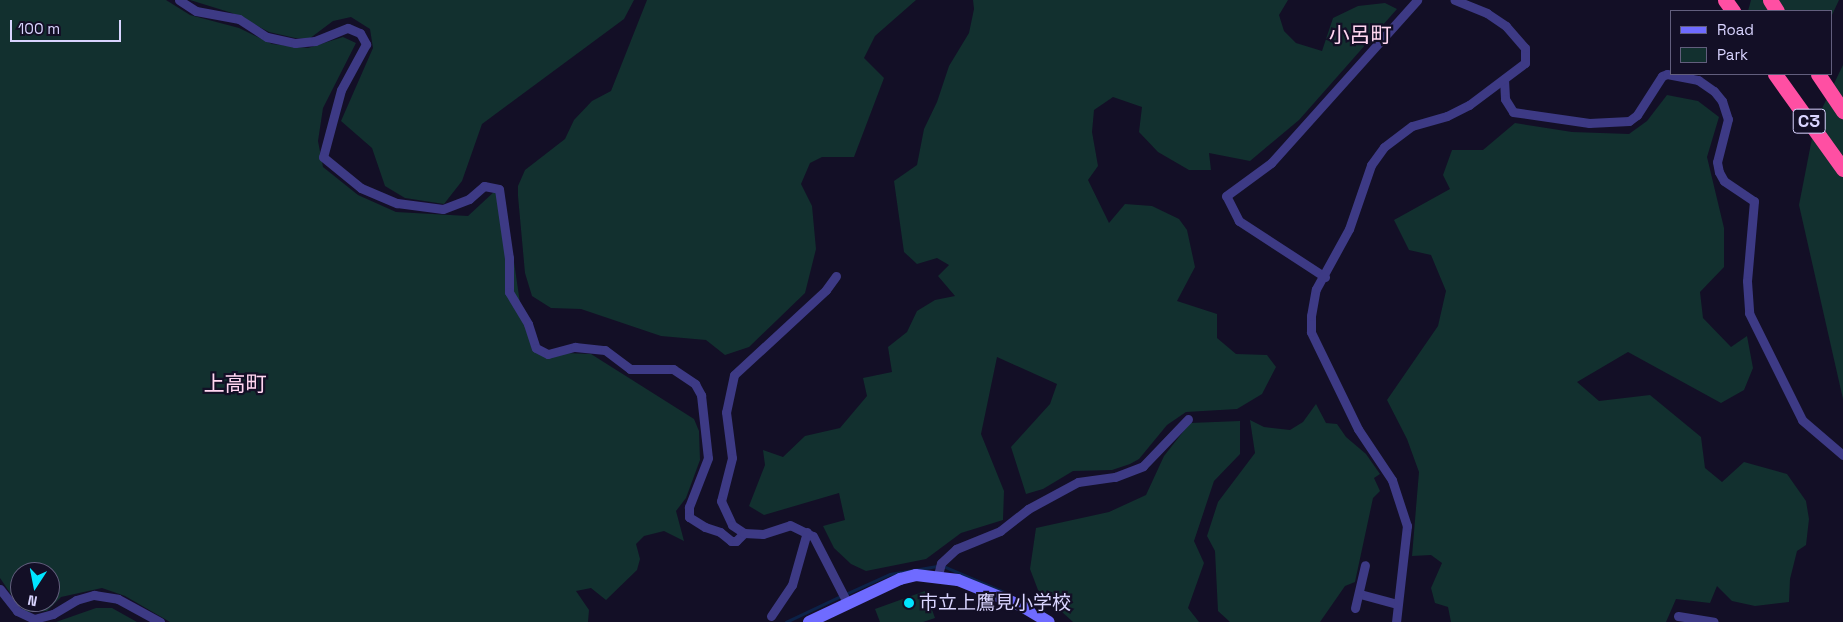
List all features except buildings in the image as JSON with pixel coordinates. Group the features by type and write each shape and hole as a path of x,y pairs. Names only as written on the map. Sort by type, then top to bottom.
{"highway":[{"name":"C3","path":"1776,75 1843,169"},
{"name":"C3","path":"1819,75 1843,111"}],"main road":[{"path":"815,621 847,602 900,579 939,570 958,580 1022,606 1049,622"}],"street":[{"path":"179,0 196,11 239,19 268,37 295,43 315,41 348,28 360,34 366,44 341,90 323,157 361,188 397,203 443,209 469,199 484,186 499,190 508,258 509,292 528,324 536,348 548,354 575,347 605,350 630,369 673,369 695,384 701,395 708,458 689,507 689,517 705,528 720,532 732,541 736,541 744,533"},
{"path":"1325,277 1239,221 1226,196 1271,163 1417,0"},
{"path":"1396,622 1407,526 1392,480 1358,429 1311,332 1312,301 1349,229 1371,165 1384,147 1412,126 1448,116 1469,105 1525,63 1525,48 1506,26 1487,13 1454,0"},
{"path":"1504,79 1505,99 1513,112 1589,123 1629,121 1637,115 1662,76 1670,75"},
{"path":"1672,75 1698,80 1714,90 1722,101 1728,119 1717,162 1719,172 1724,181 1754,201 1747,281 1749,314 1802,420 1843,455"},
{"path":"836,276 826,290 734,375 726,412 732,458 721,501 732,525 744,533 764,534 790,525 807,532 820,546 847,602"},
{"path":"939,570 956,549 1000,531 1028,509 1078,482 1115,478 1144,466 1188,419"},
{"path":"772,616 792,585 807,532"},
{"path":"1355,608 1360,594 1365,566"},
{"path":"0,589 17,611 34,619 53,614 76,600 94,595 118,599 160,622"},
{"path":"1360,594 1397,604"},
{"path":"1678,616 1714,622"}],"green space":[{"path":"0,0 166,0 190,15 239,28 272,44 308,48 343,37 356,43 323,108 318,141 323,167 358,195 396,212 468,216 496,190 513,255 521,310 538,352 591,354 694,419 699,431 700,460 686,498 676,511 684,541 664,531 644,536 636,544 640,559 637,570 606,600 591,588 576,591 589,610 588,622 170,622 125,596 102,588 60,598 60,562 10,562 10,593 0,578"},
{"path":"190,0 634,0 624,19 482,124 462,181 444,204 405,198 385,186 372,148 341,121 373,48 370,29 351,17 333,21 309,39 295,38 269,32 232,13"},
{"path":"647,0 916,0 875,36 864,58 884,78 854,157 822,157 810,163 801,184 812,206 816,249 805,293 749,347 725,355 706,340 661,336 581,309 551,308 532,296 525,273 518,186 525,170 565,139 574,120 592,101 611,91"},
{"path":"973,0 1288,0 1279,15 1284,31 1296,43 1322,51 1333,18 1358,6 1385,3 1397,9 1299,120 1250,161 1209,153 1211,170 1189,170 1158,152 1139,132 1142,107 1113,97 1094,110 1092,132 1098,166 1088,180 1109,223 1125,204 1152,206 1179,219 1187,230 1195,267 1177,301 1217,314 1217,338 1236,354 1267,355 1276,367 1262,394 1237,409 1186,412 1167,425 1139,459 1130,464 1112,470 1073,471 1043,489 1026,494 1011,447 1050,404 1057,384 997,357 981,434 1004,491 1003,520 961,533 926,559 866,571 851,564 834,548 823,526 845,520 839,493 764,515 749,506 765,465 763,450 783,457 805,436 840,428 867,396 863,378 892,372 888,347 907,332 917,311 935,300 955,296 938,276 949,265 937,258 917,264 904,252 894,181 917,165 924,129 937,102 949,66 969,33 974,9"},
{"path":"1751,0 1839,0 1833,13 1833,10 1748,10"},
{"path":"1843,65 1843,399 1799,205 1815,123"},
{"path":"1667,95 1698,101 1719,117 1707,157 1724,228 1724,267 1700,292 1703,318 1731,347 1747,336 1753,368 1744,390 1721,403 1628,352 1577,382 1599,401 1650,395 1701,437 1705,468 1722,482 1744,462 1787,474 1806,501 1809,519 1806,545 1797,551 1790,579 1789,602 1755,606 1732,601 1717,586 1710,603 1676,599 1666,622 1451,622 1448,607 1435,603 1431,588 1442,563 1431,555 1412,556 1419,472 1407,439 1387,400 1438,326 1446,291 1431,255 1409,250 1394,220 1450,189 1443,175 1452,150 1483,150 1515,123 1572,132 1629,134 1647,121"},
{"path":"1316,404 1326,423 1337,424 1346,437 1366,454 1380,474 1374,478 1380,491 1373,498 1355,582 1345,586 1320,622 1230,622 1218,611 1215,551 1207,536 1218,502 1255,453 1250,420 1264,427 1290,430 1303,422"},
{"path":"1240,421 1240,454 1214,481 1194,541 1204,563 1188,608 1199,622 1073,622 1038,590 1030,569 1036,528 1109,512 1146,495 1164,456 1190,423"},
{"path":"925,591 935,618 923,622 880,622 875,609"},
{"path":"96,608 112,608 137,622 56,622"}],"waterway":[{"path":"846,594 890,574 938,566"},
{"path":"943,566 1007,593"},
{"path":"786,622 841,596"}],"place":[{"name":"市立上鷹見小学校","path":"909,603"}],"district":[{"name":"小呂町","path":"1360,35"},
{"name":"上高町","path":"235,384"}]}
